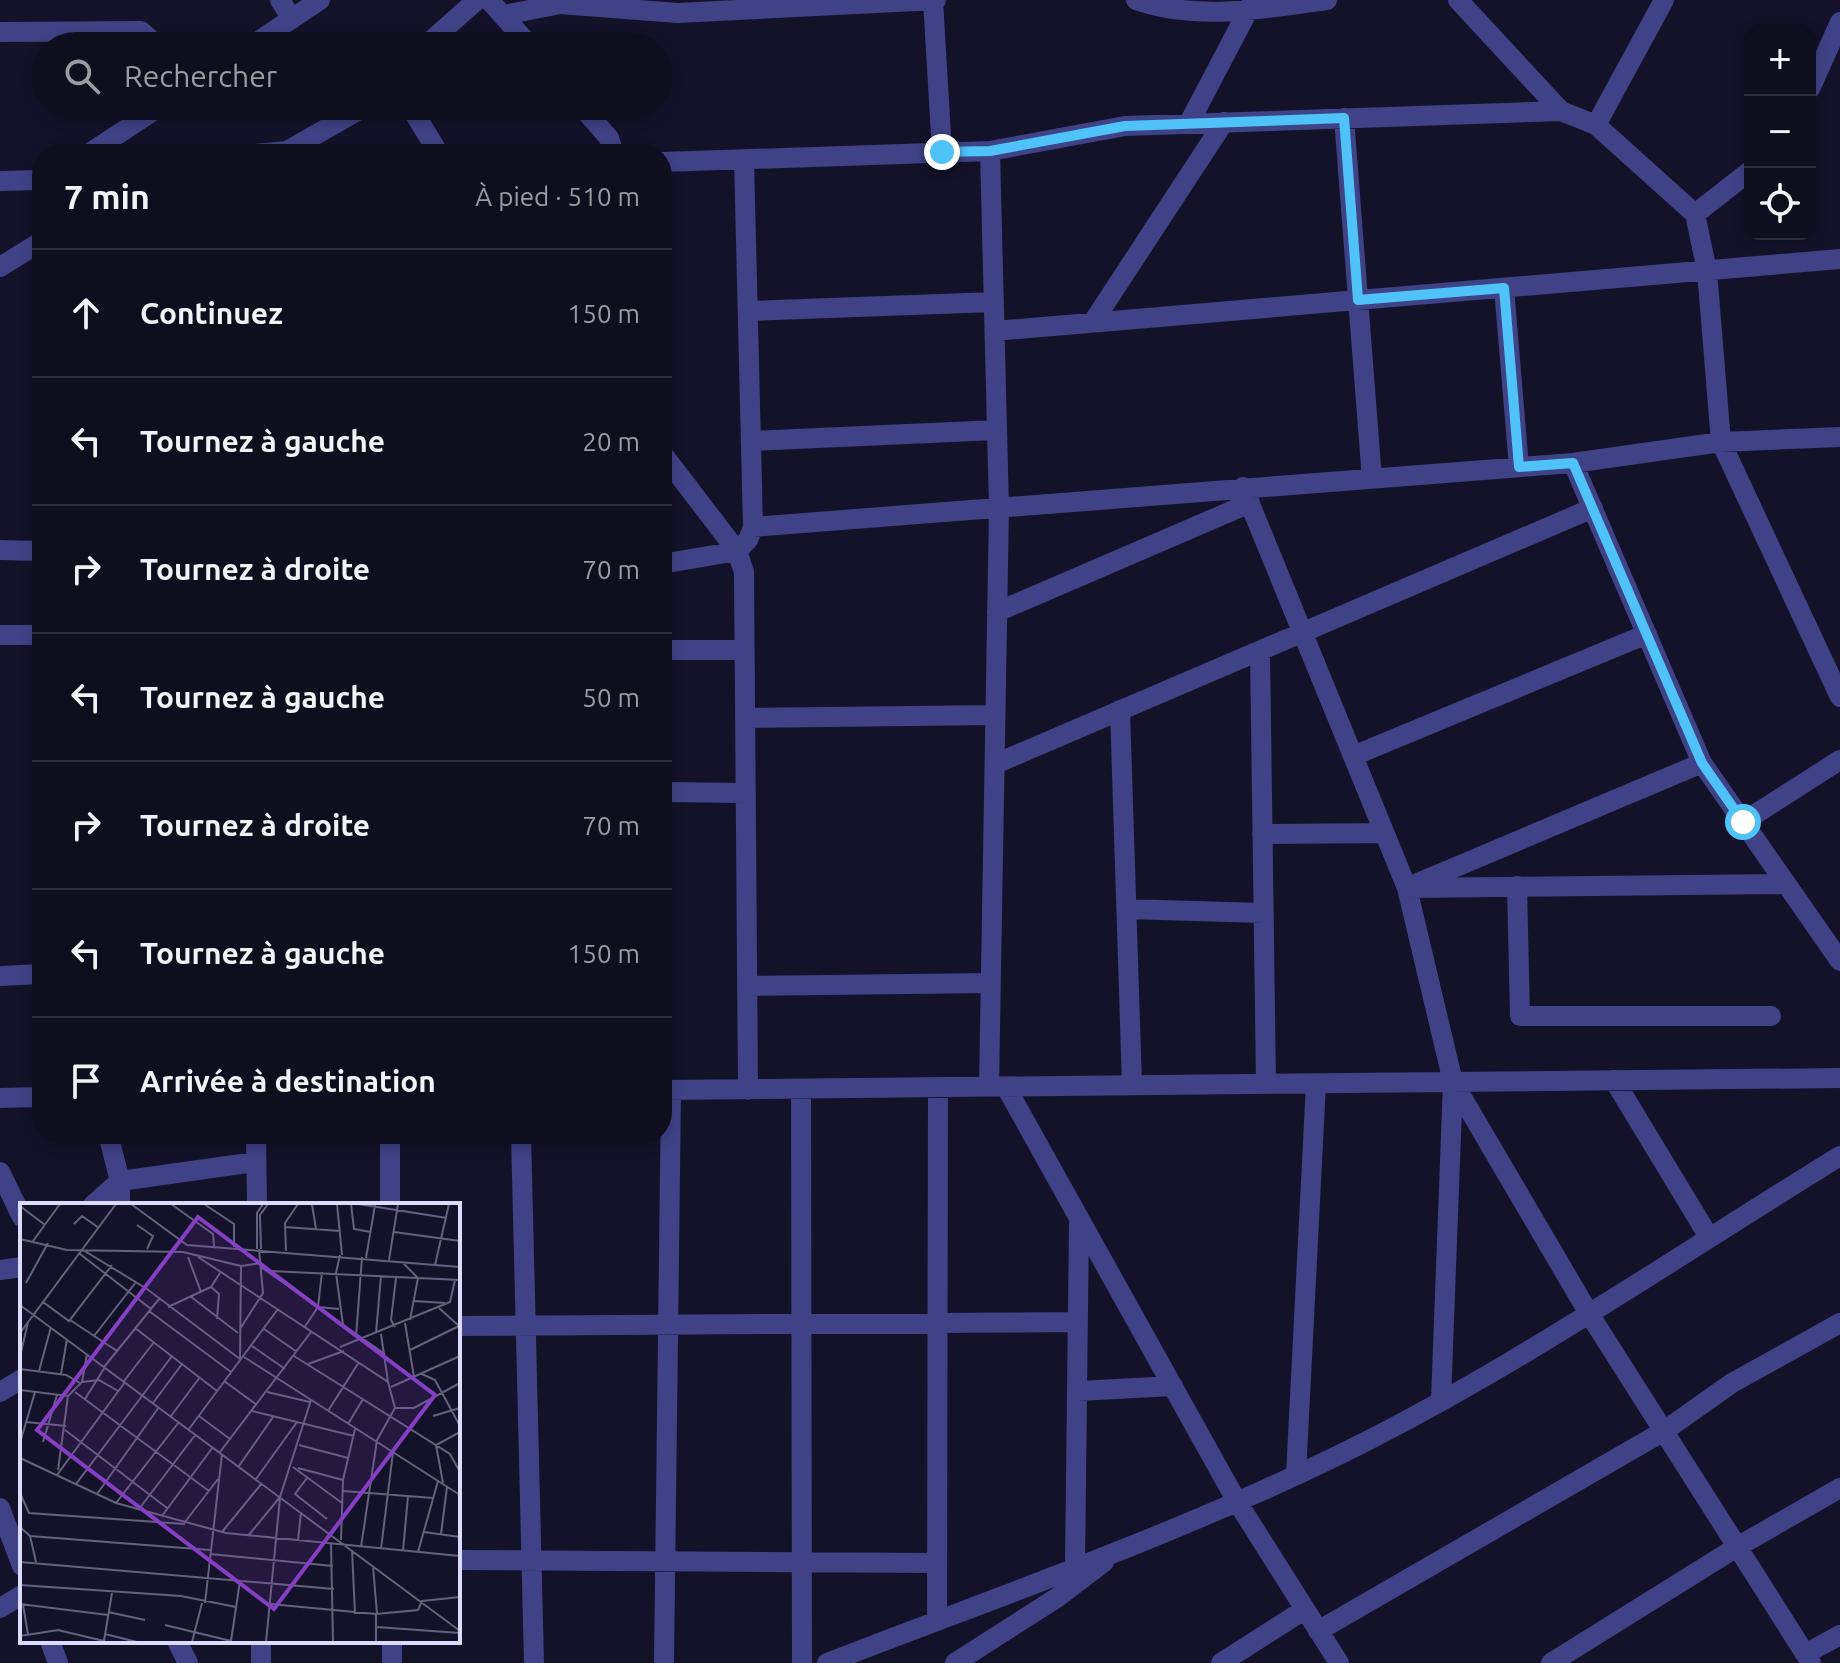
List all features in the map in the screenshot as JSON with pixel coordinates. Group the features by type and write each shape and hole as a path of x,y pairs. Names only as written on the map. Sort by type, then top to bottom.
{"street":[{"path":"280,0 292,19"},
{"path":"272,32 320,0"},
{"path":"441,32 477,0"},
{"path":"496,8 562,2 678,13 934,0 942,152"},
{"path":"1136,0 1155,7 1241,6 1327,0"},
{"path":"1458,0 1561,111"},
{"path":"1596,125 1664,0"},
{"path":"1189,123 1241,6"},
{"path":"496,8 517,32"},
{"path":"1816,76 1840,22"},
{"path":"0,32 142,32"},
{"path":"672,162 990,151 1125,126 1189,123 1561,111 1596,125 1695,214 1707,271 1721,442 1840,697"},
{"path":"1344,118 1372,479"},
{"path":"103,144 140,120"},
{"path":"299,144 341,120"},
{"path":"418,120 433,144"},
{"path":"593,120 611,144"},
{"path":"1093,322 1224,122"},
{"path":"990,151 999,508 991,983 998,1087 1079,1218 1236,1500 1339,1663"},
{"path":"672,562 737,551 748,540 753,527 744,160"},
{"path":"1695,214 1744,176"},
{"path":"0,181 32,180"},
{"path":"0,267 32,247"},
{"path":"995,331 1840,259"},
{"path":"1504,288 1519,467"},
{"path":"748,311 994,302"},
{"path":"751,441 997,430"},
{"path":"753,527 999,508 1246,495 1372,479 1573,463 1721,442 1840,437"},
{"path":"1573,463 1702,763 1840,961"},
{"path":"672,466 737,551 744,572 748,1090"},
{"path":"997,612 1246,495"},
{"path":"1246,495 1407,888 1453,1082 1441,1400"},
{"path":"995,764 1593,508"},
{"path":"0,550 32,551"},
{"path":"1353,756 1647,634"},
{"path":"0,635 32,635"},
{"path":"672,650 744,650"},
{"path":"1260,651 1266,1084"},
{"path":"1120,710 1132,1085"},
{"path":"745,718 995,715"},
{"path":"1743,822 1840,760"},
{"path":"1407,888 1702,763"},
{"path":"672,792 746,793"},
{"path":"1262,834 1384,833"},
{"path":"1407,888 1786,884"},
{"path":"1517,886 1520,1016 1771,1016"},
{"path":"1127,909 1263,913"},
{"path":"0,976 32,974"},
{"path":"747,986 991,983"},
{"path":"672,1090 1840,1078"},
{"path":"1614,1080 1709,1237"},
{"path":"1453,1082 1588,1312 1808,1659 1840,1635"},
{"path":"1296,1475 1316,1084"},
{"path":"937,1620 938,1087"},
{"path":"801,1089 802,1663"},
{"path":"0,1098 32,1097"},
{"path":"111,1144 120,1181 120,1203"},
{"path":"256,1144 257,1203"},
{"path":"390,1144 390,1203"},
{"path":"521,1144 534,1663"},
{"path":"664,1663 669,1325 667,1144"},
{"path":"827,1663 1123,1548 1296,1475 1441,1400 1840,1156"},
{"path":"95,1203 120,1181 256,1162"},
{"path":"0,1172 20,1213"},
{"path":"1075,1566 1079,1218"},
{"path":"0,1270 20,1267"},
{"path":"460,1326 1078,1322"},
{"path":"1318,1631 1664,1431 1732,1383 1840,1323"},
{"path":"0,1392 20,1380"},
{"path":"1079,1391 1173,1386"},
{"path":"1551,1663 1576,1657 1737,1547 1840,1488"},
{"path":"0,1508 20,1561"},
{"path":"955,1663 1058,1597 1123,1548"},
{"path":"460,1560 937,1563"},
{"path":"0,1608 20,1596"},
{"path":"1221,1663 1304,1610"},
{"path":"51,1643 58,1663"},
{"path":"178,1643 188,1663"}],"route":[{"path":"942,152 990,151 1125,126 1344,118 1358,300 1504,288 1519,467 1573,463 1702,763 1743,822"}]}
